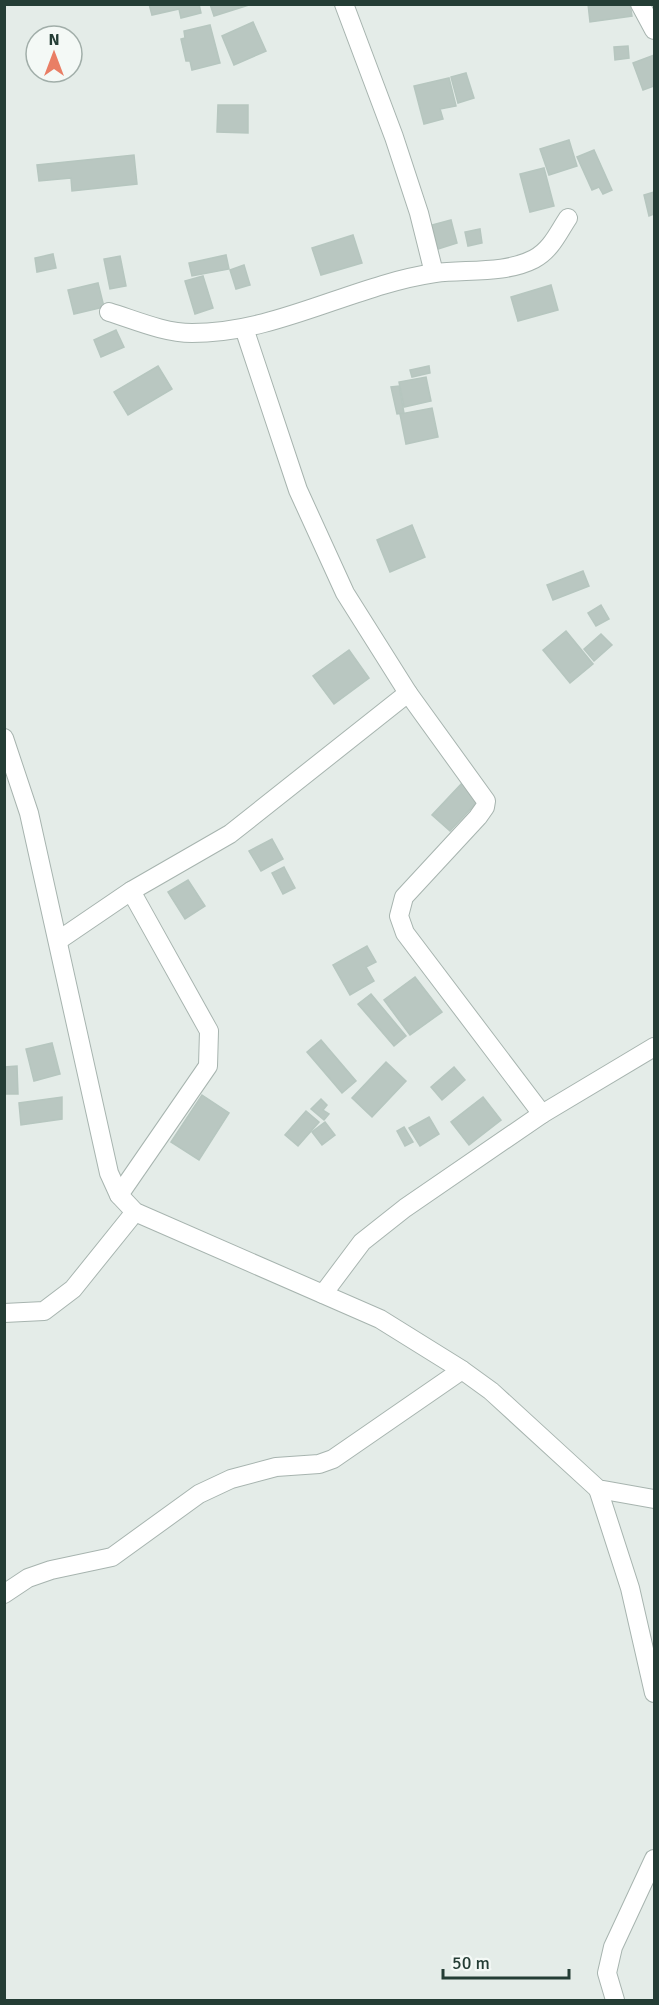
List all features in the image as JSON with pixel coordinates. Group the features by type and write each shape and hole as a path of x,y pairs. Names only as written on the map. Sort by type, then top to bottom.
{"street":[{"path":"344,4 398,148 434,273"},
{"path":"639,4 654,30"},
{"path":"109,312 168,330 192,333 244,328 434,273 513,266 533,260 549,249 568,218"},
{"path":"244,328 298,490 345,594 408,693 486,801 478,817 404,897 399,915 405,933 542,1114"},
{"path":"59,940 130,891 230,834 408,693"},
{"path":"4,738 29,813 110,1173 119,1195 135,1212 380,1319 462,1370 491,1391 598,1489 630,1588 654,1693"},
{"path":"119,1195 208,1066 210,1052 209,1031 130,891"},
{"path":"323,1294 362,1242 405,1208 542,1114 654,1047"},
{"path":"4,1313 44,1311 73,1289 135,1212"},
{"path":"4,1594 28,1578 51,1570 112,1557 199,1494 231,1479 276,1467 319,1464 333,1459 462,1370"},
{"path":"598,1489 654,1500"},
{"path":"615,2001 607,1973 613,1947 654,1859"}],"building":[{"path":"149,4 199,4 201,13 181,18 179,9 152,15"},
{"path":"210,4 252,4 214,16"},
{"path":"588,4 630,4 632,16 590,22"},
{"path":"253,22 266,51 234,65 222,36"},
{"path":"210,25 220,63 192,70 190,61 186,61 181,39 185,38 184,31"},
{"path":"628,46 629,58 615,60 614,47"},
{"path":"654,55 654,86 643,90 633,63"},
{"path":"466,73 474,98 458,103 451,77"},
{"path":"449,78 456,106 440,109 443,119 424,124 414,86"},
{"path":"218,105 248,105 248,133 217,132"},
{"path":"569,140 577,166 549,175 540,149"},
{"path":"594,150 612,190 603,194 599,187 592,190 577,157"},
{"path":"134,155 137,184 72,191 71,178 39,181 37,165"},
{"path":"544,168 554,206 530,212 520,174"},
{"path":"654,192 654,214 649,216 644,195"},
{"path":"451,220 457,243 438,249 432,225"},
{"path":"480,229 482,243 468,246 465,232"},
{"path":"353,235 362,263 321,275 312,248"},
{"path":"53,254 56,268 37,272 35,258"},
{"path":"226,255 229,269 192,276 189,263"},
{"path":"120,256 126,286 110,289 104,259"},
{"path":"244,265 250,285 236,289 230,270"},
{"path":"203,276 213,308 195,314 185,281"},
{"path":"98,283 104,307 74,314 68,290"},
{"path":"551,285 558,310 518,321 511,297"},
{"path":"116,330 124,347 101,357 94,340"},
{"path":"158,366 172,389 128,415 114,392"},
{"path":"429,366 430,373 412,377 410,370"},
{"path":"426,377 431,401 404,407 399,382"},
{"path":"399,386 404,413 397,414 391,387"},
{"path":"432,408 438,437 406,444 400,414"},
{"path":"412,525 425,557 390,572 377,540"},
{"path":"583,571 589,586 553,600 547,585"},
{"path":"601,605 609,619 596,626 588,613"},
{"path":"566,631 593,664 570,683 543,650"},
{"path":"601,634 612,645 594,661 584,649"},
{"path":"349,650 369,678 334,704 313,676"},
{"path":"463,782 481,798 450,831 432,815"},
{"path":"272,839 283,859 261,871 249,851"},
{"path":"284,867 295,888 283,894 272,873"},
{"path":"188,880 205,906 185,919 168,892"},
{"path":"367,946 376,962 366,967 374,981 350,995 333,965"},
{"path":"415,977 442,1012 410,1035 384,1000"},
{"path":"371,994 406,1036 394,1046 358,1004"},
{"path":"321,1040 356,1081 342,1093 307,1052"},
{"path":"52,1043 60,1074 34,1081 26,1049"},
{"path":"386,1062 406,1081 372,1117 352,1098"},
{"path":"17,1066 18,1094 4,1094 4,1067"},
{"path":"454,1067 465,1080 442,1100 431,1087"},
{"path":"202,1095 229,1113 199,1160 171,1142"},
{"path":"62,1097 62,1119 21,1125 19,1103"},
{"path":"483,1097 501,1120 469,1145 451,1122"},
{"path":"321,1099 327,1105 323,1110 329,1114 324,1120 311,1109"},
{"path":"306,1111 319,1122 298,1146 285,1135"},
{"path":"429,1117 439,1134 420,1146 409,1128"},
{"path":"325,1122 335,1135 322,1145 312,1132"},
{"path":"404,1127 413,1142 405,1146 397,1131"}]}
